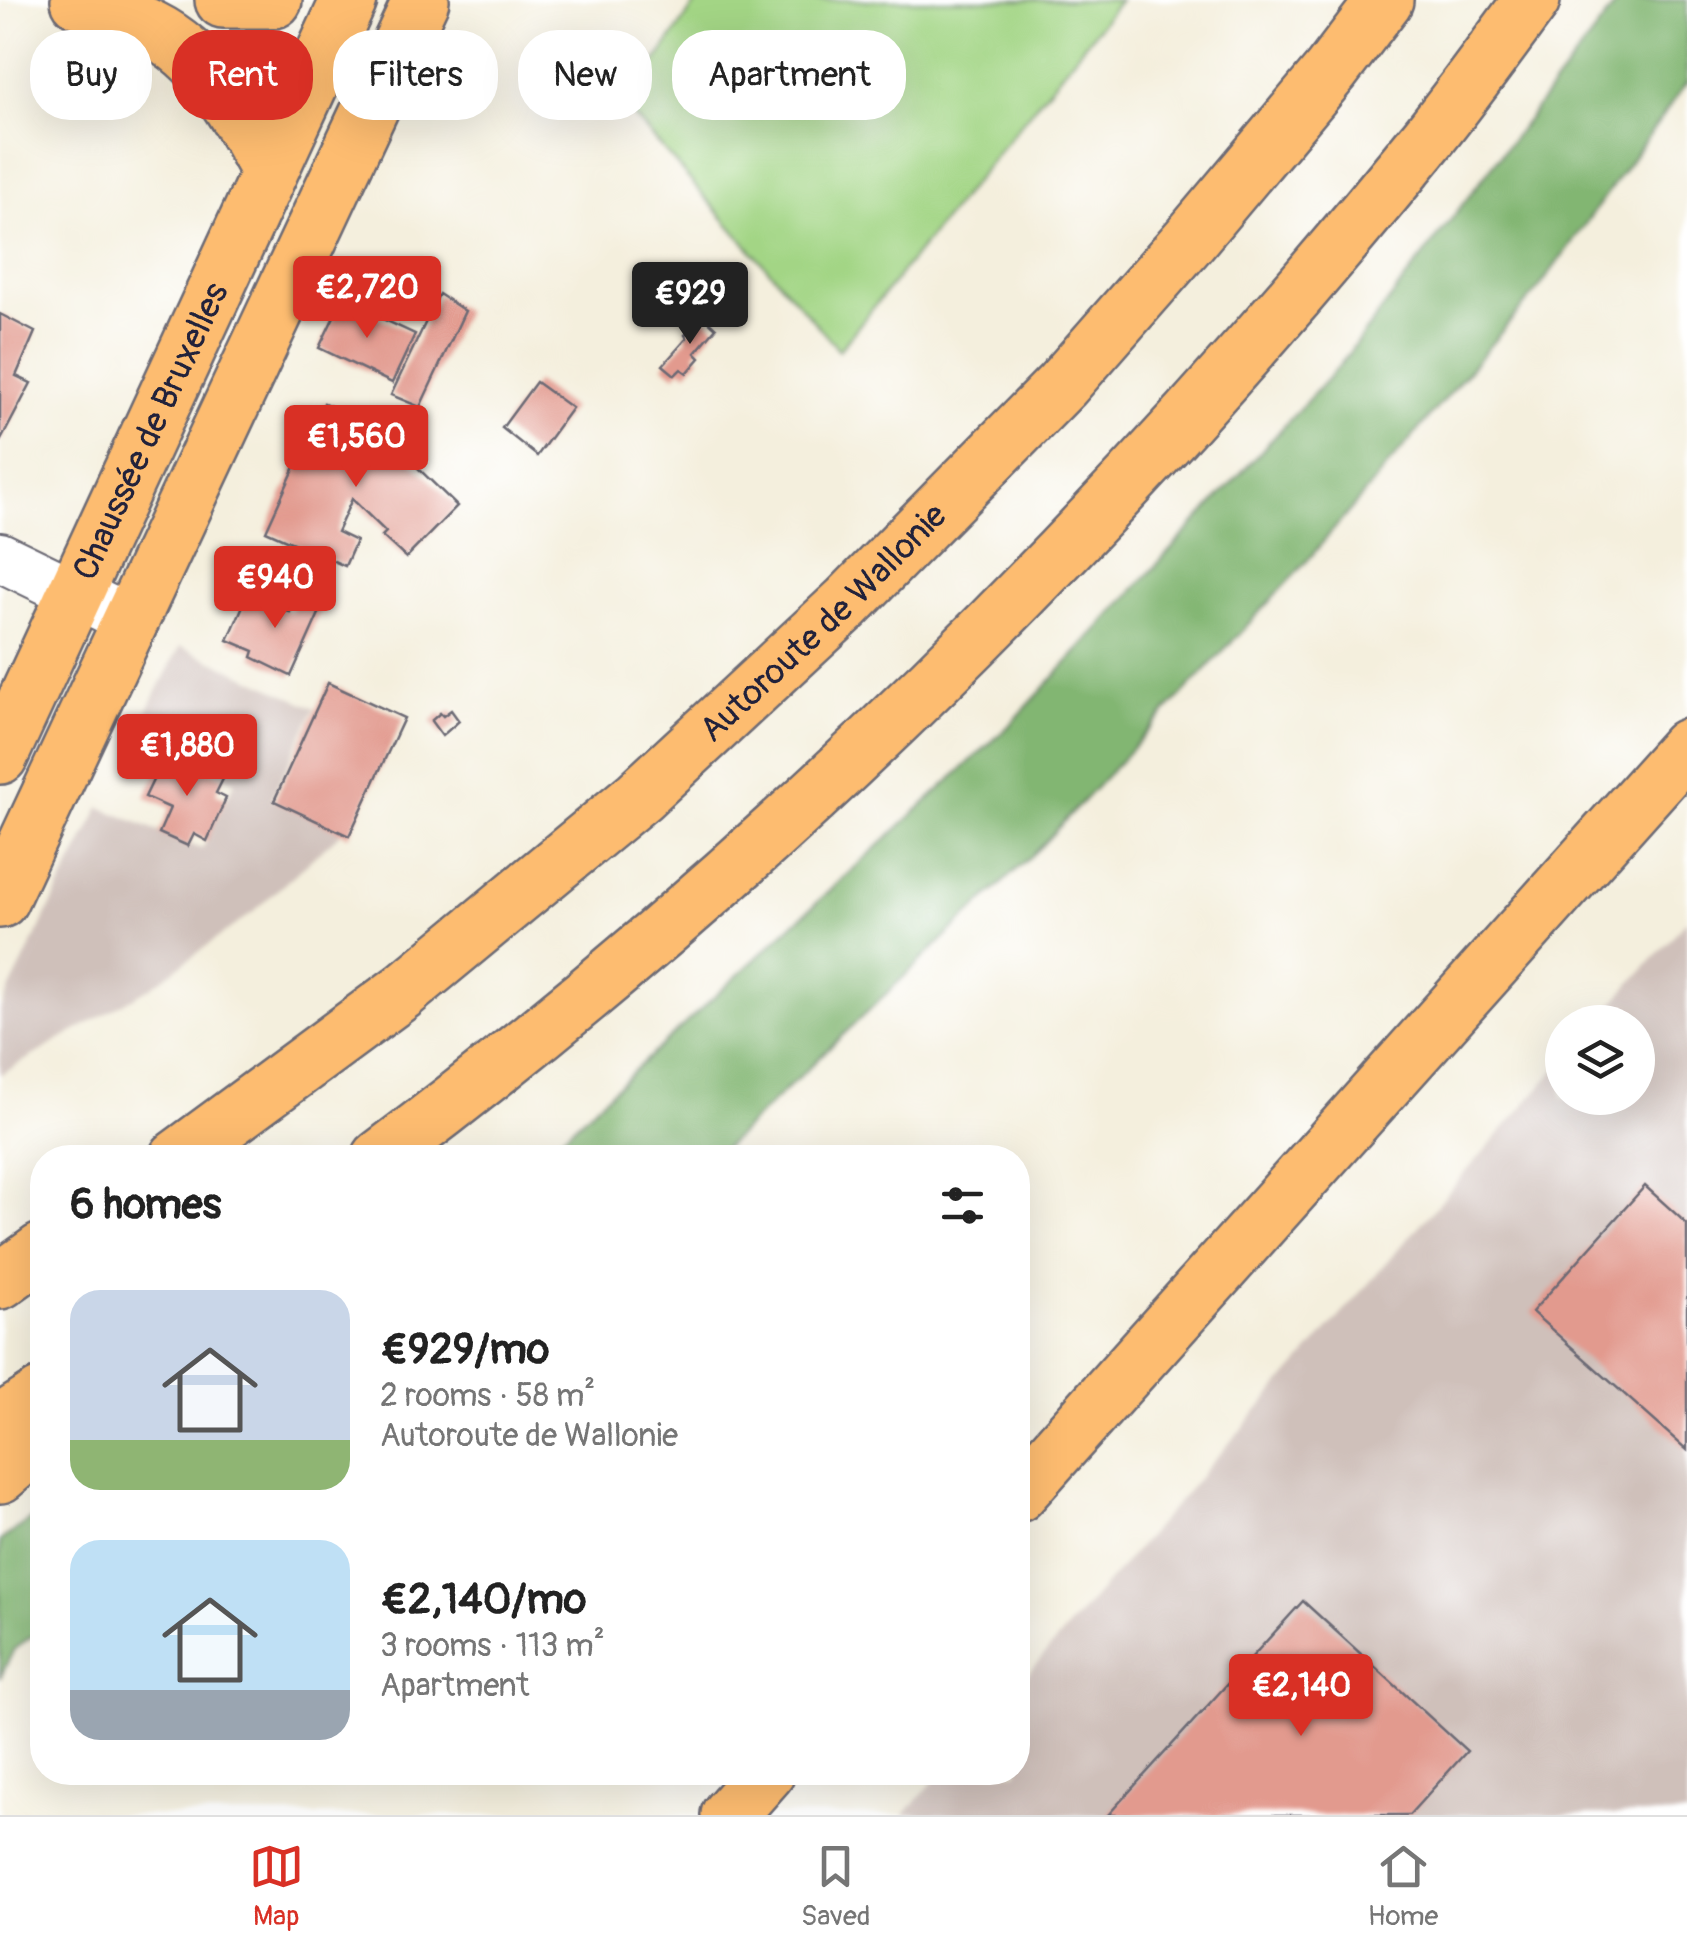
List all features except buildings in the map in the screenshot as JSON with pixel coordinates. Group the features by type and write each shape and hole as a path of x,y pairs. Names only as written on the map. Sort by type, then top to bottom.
{"main road":[{"path":"79,0 154,30 198,62 233,105 269,172"},
{"path":"222,0 274,0"},
{"name":"Chaussée de Bruxelles","path":"0,756 349,0"},
{"name":"Autoroute de Wallonie","path":"196,1145 402,992 638,796 847,603 1062,384 1190,240 1385,0"},
{"path":"397,1145 487,1078 692,904 939,679 1140,472 1264,333 1430,136 1532,0"},
{"name":"Chaussée de Bruxelles","path":"0,900 417,9"},
{"path":"1030,1481 1687,748"},
{"path":"0,1281 30,1260"},
{"path":"0,1423 30,1404"},
{"path":"0,1476 30,1450"},
{"path":"729,1815 756,1785"}],"street":[{"path":"0,557 130,620"}],"shaded area":[{"path":"180,646 315,708 271,800 346,828 252,913 151,987 0,1075 0,1009 100,807 202,849 235,782 137,731"},
{"path":"1687,920 1687,1815 904,1815 930,1785 1030,1785 1030,1671 1545,1081 1545,1115 1655,1115 1655,1005 1612,1005"}],"green space":[{"path":"698,0 1120,0 839,350 637,120 652,120 652,67 672,38 672,120 906,120 906,30 677,30"},
{"path":"1619,0 1687,0 1687,82 1542,284 1307,561 1041,846 728,1145 553,1145 1010,725 1339,366"},
{"path":"30,1520 30,1638 14,1649 0,1678 0,1541"}]}
